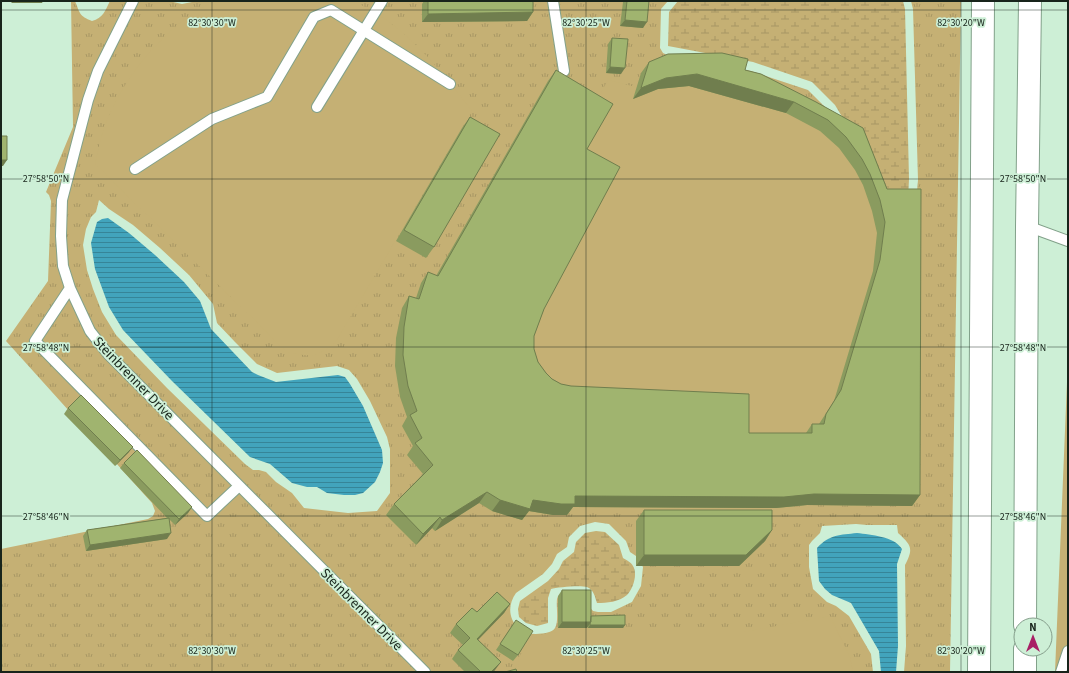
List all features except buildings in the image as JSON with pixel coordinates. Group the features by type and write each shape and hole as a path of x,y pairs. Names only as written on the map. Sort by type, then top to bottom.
{"main road":[{"path":"979,672 983,1"},
{"path":"1025,617 1030,2"},
{"path":"1025,657 1025,672"}],"lane":[{"name":"Steinbrenner Drive","path":"133,1 98,71 88,100 62,200 61,236 63,266 70,288 90,331 108,354 425,672"},
{"path":"317,107 382,1"},
{"path":"553,1 564,71"},
{"path":"135,169 212,119 268,97 314,17 331,10 450,84"},
{"path":"1027,226 1068,241"},
{"path":"70,288 34,341 207,516 239,486"},
{"path":"1061,672 1068,651"}],"green space":[{"path":"71,1 75,1 82,16 92,21 101,16 110,1 169,1 182,4 197,1 668,1 661,9 660,48 663,53 751,71 808,90 829,111 848,144 873,206 916,203 918,180 913,9 911,1 961,1 950,672 904,672 906,646 905,565 910,555 910,547 898,533 897,525 856,524 822,526 820,533 809,545 809,567 813,589 827,602 836,606 849,616 871,654 873,672 1,672 1,549 148,519 153,516 155,511 152,503 6,341 48,281 51,201 46,192 73,127","holes":["99,200 109,209 133,225 189,275 213,304 217,323 257,364 277,373 337,366 349,370 357,379 370,401 387,437 390,449 390,493 377,511 348,513 304,508 292,493 276,482 266,472 253,470 245,464 167,388 116,335 102,312 93,289 87,270 83,245 86,229 91,217 96,212","595,522 609,524 626,541 630,552 636,556 643,567 641,586 632,602 611,612 598,612 593,611 589,606 558,596 557,622 555,628 549,632 540,634 522,632 512,620 510,606 513,597 516,593 543,574 552,564 557,554 567,547 569,537 580,526"]},
{"path":"214,1 352,1 370,10 404,34 433,63 472,111 335,343 318,354 302,355 287,352 95,164 103,132 112,109 134,72 163,38 179,24"},
{"path":"678,1 903,1 905,9 909,179 908,200 879,200 856,140 835,105 812,82 753,62 668,46 669,12"},
{"path":"660,65 737,80 856,140 879,200 913,200 912,506 807,505 776,508 568,507 567,515 553,515 525,511 522,520 492,511 479,503 435,531 432,529 416,545 386,515 425,476 407,455 414,449 402,426 409,422 397,387 395,364 396,341 401,308 412,309 421,283 430,287 548,81 593,107 608,80 636,87 641,73"},
{"path":"1068,358 1068,672 1055,672"},
{"path":"596,531 605,532 619,545 623,558 630,562 633,566 635,577 633,585 627,595 617,601 597,603 593,592 587,587 569,586 551,589 548,598 548,623 537,626 526,623 519,617 518,609 520,601 548,581 559,569 563,561 574,552 576,542 585,533"},
{"path":"830,616 850,657 853,672 519,672 518,659 524,649 532,639 543,634 557,632 744,632"}],"water":[{"path":"108,218 129,233 184,282 200,301 211,329 252,372 276,382 338,375 345,377 363,406 382,450 383,463 375,482 363,493 355,495 327,493 317,487 307,487 292,483 270,464 250,457 172,381 123,330 109,307 95,269 91,243 97,222"},
{"path":"857,533 894,541 902,549 897,564 898,646 896,672 881,672 879,651 851,603 832,595 819,581 817,548 826,540 831,538 840,535"}]}
